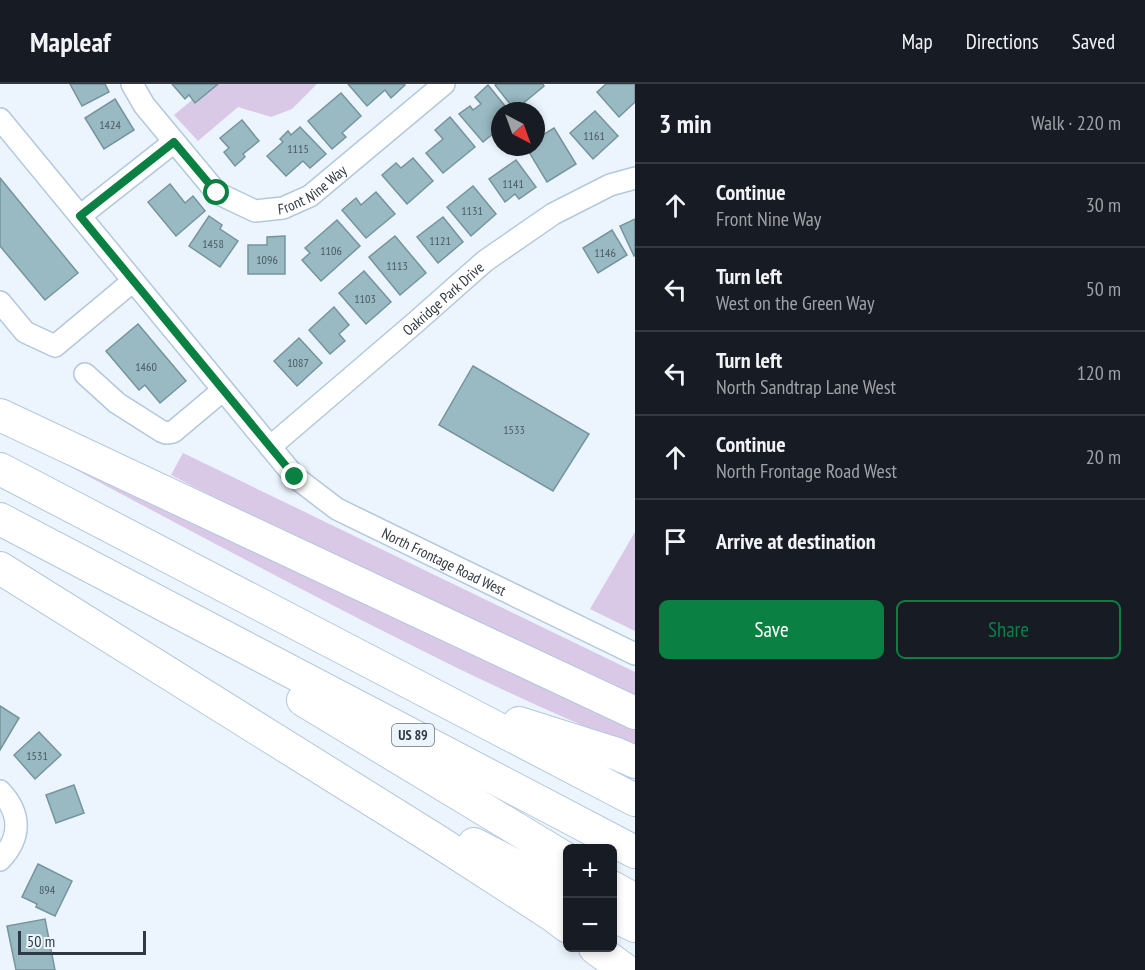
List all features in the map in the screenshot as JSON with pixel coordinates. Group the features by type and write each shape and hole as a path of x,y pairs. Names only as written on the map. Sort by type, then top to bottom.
{"highway":[{"path":"0,415 635,713"},
{"path":"0,469 635,800"},
{"name":"US 89","path":"0,519 635,852"},
{"path":"0,568 489,874 563,924"},
{"path":"191,619 289,692 563,858"},
{"path":"435,696 617,754 635,762"},
{"path":"351,787 417,814 563,890"},
{"path":"617,890 635,900"},
{"path":"617,917 635,926"},
{"path":"601,952 626,970"}],"street":[{"name":"Front Nine Way","path":"132,84 144,105 217,193 255,211 283,208 310,196 444,84"},
{"name":"North Frontage Road West","path":"0,119 295,477 337,509 634,650"},
{"path":"80,216 174,142"},
{"name":"Oakridge Park Drive","path":"270,447 485,261 553,214 610,185 635,178"},
{"path":"0,302 25,332 55,346 133,281"},
{"path":"85,374 117,404 166,433 173,432 223,390"},
{"path":"0,791 6,797 17,824 15,837 8,852 0,860"}],"shaded area":[{"path":"211,84 317,84 292,109 271,117 238,107 198,141 174,115"},
{"path":"39,450 635,724 635,747 512,694 431,655"},
{"path":"183,453 635,672 635,695 351,566 171,475"},
{"path":"635,532 635,631 590,609"}],"building":[{"path":"70,84 105,84 109,92 82,106"},
{"path":"172,84 218,84 195,103 189,95 185,99"},
{"path":"348,84 405,85 391,98 385,90 367,106"},
{"path":"543,84 544,86 525,102 509,102 495,85"},
{"path":"606,84 635,84 635,102 619,117 597,92"},
{"path":"488,85 502,102 491,102 491,135 483,142 459,114 470,106 473,110 481,104 475,97"},
{"path":"341,93 361,116 342,133 346,137 332,149 308,121"},
{"path":"115,99 134,130 104,149 85,118"},
{"path":"595,111 618,136 593,159 570,133"},
{"path":"450,117 475,147 443,173 426,153 443,139 435,130"},
{"path":"242,120 259,141 243,154 245,157 235,166 224,152 229,148 220,138"},
{"path":"300,127 326,154 310,168 303,161 286,176 267,156 283,142 280,139 288,131 291,135"},
{"path":"554,128 576,164 547,182 531,156 545,156 545,134"},
{"path":"413,158 433,181 407,204 382,175 396,163 401,168"},
{"path":"516,160 536,187 519,199 515,194 505,202 489,179"},
{"path":"0,178 78,273 45,300 0,246"},
{"path":"170,184 185,203 193,196 205,211 176,236 148,202"},
{"path":"473,186 496,214 471,236 447,207"},
{"path":"376,192 395,214 366,238 342,210 356,198 361,205"},
{"path":"209,216 222,225 220,229 238,241 220,267 189,246"},
{"path":"443,217 463,242 438,263 417,237"},
{"path":"635,219 635,255 634,256 620,226"},
{"path":"337,220 360,246 321,281 302,260 310,253 305,248"},
{"path":"612,230 627,255 598,273 583,248"},
{"path":"285,236 285,274 248,274 248,245 267,245 267,237"},
{"path":"395,236 426,273 400,295 369,257"},
{"path":"364,271 391,302 366,324 339,293"},
{"path":"334,307 349,325 339,334 345,341 330,354 309,330"},
{"path":"138,324 186,381 160,403 145,385 139,390 106,351"},
{"path":"299,338 322,363 297,386 274,361"},
{"path":"473,366 589,434 553,491 439,425"},
{"path":"0,706 19,718 0,750"},
{"path":"39,732 61,755 35,779 14,755"},
{"path":"74,785 84,813 56,823 46,795"},
{"path":"38,864 72,881 55,916 22,897"},
{"path":"45,919 55,970 16,970 7,926"}],"route":[{"path":"217,193 174,142 80,216 295,477"}]}
